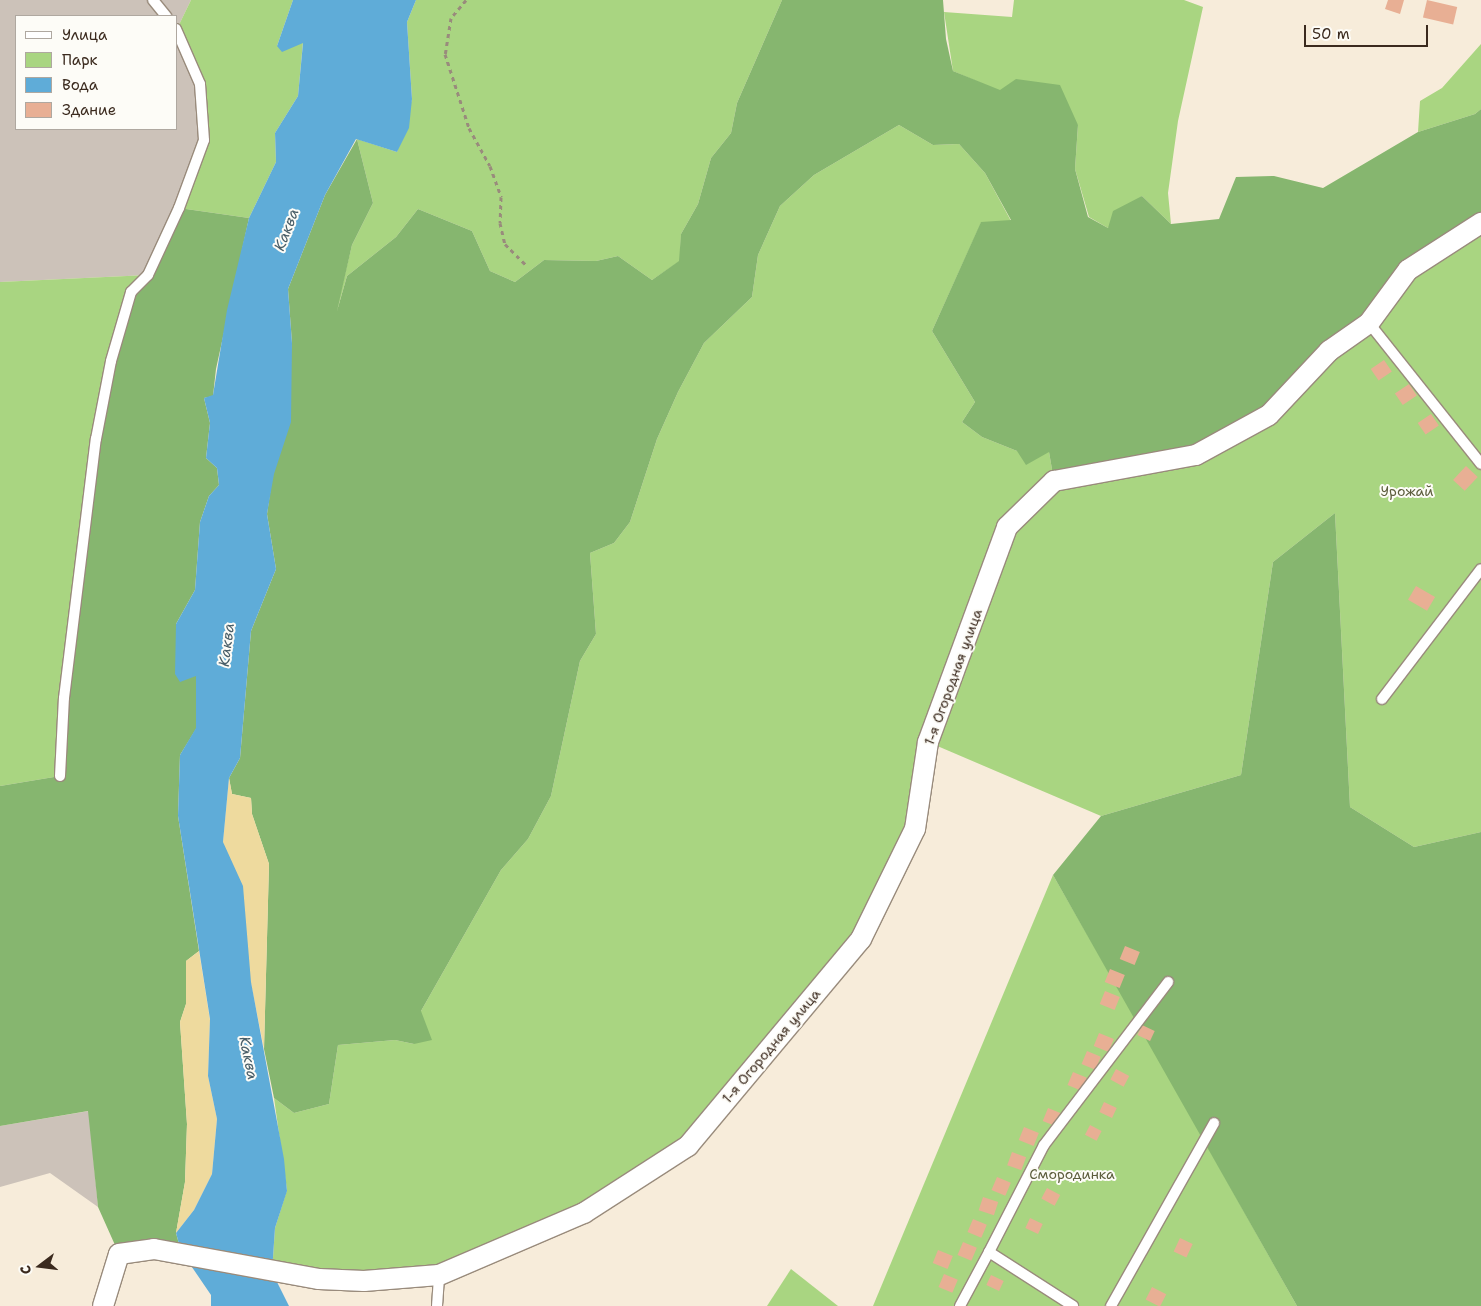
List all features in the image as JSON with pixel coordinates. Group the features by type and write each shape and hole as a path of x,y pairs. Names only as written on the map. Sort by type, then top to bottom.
{"street":[{"name":"1-я Огородная улица","path":"103,1306 119,1254 154,1249 319,1279 364,1281 440,1275 584,1213 688,1146 861,939 915,829 928,742 1007,527 1054,481 1196,455 1269,415 1329,351 1369,322 1408,270 1481,223"}],"lane":[{"path":"153,0 165,15"},
{"path":"60,776 67,672 96,439 111,361 130,292 148,275 178,208 204,140 200,84 178,34"},
{"path":"1369,322 1481,464"},
{"path":"1382,699 1481,569"},
{"path":"960,1306 1044,1145 1168,982"},
{"path":"1111,1306 1214,1124"},
{"path":"989,1252 1073,1306"},
{"path":"437,1306 440,1275"}],"path":[{"path":"466,0 450,18 445,54 469,128 501,197 500,223 505,244 527,266"}],"shaded area":[{"path":"0,0 191,0 178,27 178,15 15,15 15,130 178,130 178,31 200,84 204,140 148,275 0,282"},
{"path":"89,1111 98,1207 50,1173 0,1187 0,1126"}],"green space":[{"path":"191,0 293,0 277,46 303,42 298,96 275,133 276,162 249,218 179,208 204,139 200,84 178,31 178,27"},
{"path":"416,0 782,0 737,103 731,133 711,158 698,204 681,234 680,261 652,280 618,256 596,261 544,260 515,282 490,271 472,231 418,209 396,237 347,276 332,328 352,245 373,203 357,139 397,152 412,99 407,22"},
{"path":"782,0 943,0 946,39 953,71 1000,90 1016,79 1060,85 1078,125 1075,169 1088,217 1108,228 1113,211 1142,196 1171,224 1219,219 1236,177 1274,176 1323,188 1418,132 1475,114 1481,109 1481,223 1409,270 1269,415 1196,455 1054,481 1049,452 1026,465 1017,451 982,437 962,422 975,402 932,331 981,222 1011,220 985,173 959,144 933,145 899,125 814,175 780,206 758,255 752,297 704,343 678,392 657,439 630,522 614,543 590,553 596,634 580,661 551,796 528,839 501,870 421,1011 432,1040 414,1044 395,1040 338,1045 329,1104 294,1113 274,1098 264,1049 269,864 252,814 251,798 232,794 229,778 240,758 251,631 276,569 267,514 292,343 288,289 325,195 357,139 373,203 352,245 337,311 347,276 396,237 418,209 472,231 490,271 515,282 544,260 596,261 618,256 652,280 679,261 681,234 698,204 711,158 731,133 737,103"},
{"path":"1014,0 1184,0 1203,7 1178,121 1168,193 1171,224 1142,196 1108,228 1089,217 1075,169 1078,125 953,71 944,12 1012,17"},
{"path":"1481,44 1481,109 1475,114 1418,132 1420,101 1442,88"},
{"name":"Урожай","path":"899,125 933,145 959,144 985,173 1011,221 981,223 932,331 975,402 962,422 982,437 1017,451 1049,452 1054,481 1408,270 1481,223 1481,832 1414,847 1350,807 1335,513 1273,562 1241,775 1101,816 928,742 915,829 861,939 688,1146 584,1213 439,1275 272,1272 275,1228 287,1190 274,1098 294,1113 329,1104 338,1045 395,1040 414,1044 421,1011 501,870 528,839 551,796 580,661 596,634 590,553 614,543 630,522 657,439 678,392 704,343 752,297 758,255 780,206 814,175"},
{"path":"179,208 249,218 216,369 213,396 204,398 210,423 206,458 217,468 219,485 209,496 200,522 195,590 176,624 196,675 196,729 180,755 178,816 199,951 186,961 186,1004 180,1022 187,1124 185,1182 176,1233 181,1251 119,1254 98,1207 88,1111 0,1126 0,786 60,776 96,439 131,292 148,275"},
{"path":"148,275 60,776 0,786 0,282"},
{"path":"1335,513 1350,807 1414,847 1481,832 1481,1306 1297,1306 1053,875 1101,816 1241,775 1273,562"},
{"name":"Смородинка","path":"1053,875 1149,1042 1297,1306 873,1306"},
{"path":"791,1269 838,1306 767,1306"}],"sand":[{"path":"229,778 232,794 251,798 252,814 269,864 264,1049 223,842"},
{"path":"199,951 210,1020 208,1076 217,1119 212,1174 194,1210 176,1233 185,1182 187,1124 180,1022 186,1004 186,961"}],"water":[{"name":"Каква","path":"293,0 416,0 407,22 412,99 409,128 397,152 356,139 325,195 288,289 292,343 291,422 274,474 267,514 276,569 251,631 240,758 229,778 223,842 243,886 251,982 284,1159 287,1191 275,1228 272,1272 289,1306 211,1306 211,1295 181,1251 176,1233 194,1210 212,1174 217,1119 208,1076 210,1019 178,816 180,755 196,728 196,676 180,682 175,674 176,624 195,590 200,522 209,496 219,485 217,468 206,458 210,423 204,398 213,395 227,310 249,218 276,162 275,133 298,96 303,43 282,52 277,46"}],"building":[{"path":"1388,0 1404,0 1400,14 1385,9"},
{"path":"1427,0 1457,7 1453,25 1423,18"},
{"path":"1384,360 1392,372 1379,381 1371,369"},
{"path":"1409,384 1417,396 1403,405 1395,394"},
{"path":"1431,414 1439,426 1426,435 1418,423"},
{"path":"1466,466 1478,477 1465,491 1453,480"},
{"path":"1416,586 1435,597 1427,611 1408,600"},
{"path":"1125,946 1140,952 1135,965 1120,959"},
{"path":"1110,969 1125,975 1120,988 1105,982"},
{"path":"1105,991 1120,997 1115,1010 1100,1004"},
{"path":"1142,1025 1155,1031 1150,1041 1137,1035"},
{"path":"1099,1033 1114,1039 1109,1052 1094,1046"},
{"path":"1087,1051 1101,1057 1095,1070 1082,1064"},
{"path":"1116,1069 1129,1076 1124,1087 1110,1080"},
{"path":"1073,1072 1087,1078 1081,1091 1068,1085"},
{"path":"1104,1102 1117,1108 1112,1118 1099,1112"},
{"path":"1048,1108 1063,1114 1058,1127 1043,1121"},
{"path":"1090,1125 1102,1131 1097,1141 1085,1135"},
{"path":"1024,1127 1039,1133 1034,1146 1019,1140"},
{"path":"1012,1152 1026,1157 1021,1170 1007,1165"},
{"path":"997,1177 1011,1183 1005,1196 992,1190"},
{"path":"1047,1188 1060,1195 1055,1206 1041,1199"},
{"path":"983,1197 998,1202 994,1215 979,1210"},
{"path":"1030,1218 1043,1224 1038,1234 1025,1228"},
{"path":"973,1219 987,1225 981,1238 968,1232"},
{"path":"1180,1238 1193,1244 1186,1258 1174,1252"},
{"path":"963,1242 977,1248 971,1261 958,1255"},
{"path":"938,1250 953,1256 948,1269 933,1263"},
{"path":"944,1274 958,1280 952,1293 939,1287"},
{"path":"991,1275 1004,1281 999,1291 986,1285"},
{"path":"1152,1287 1166,1294 1160,1306 1146,1299"}]}
